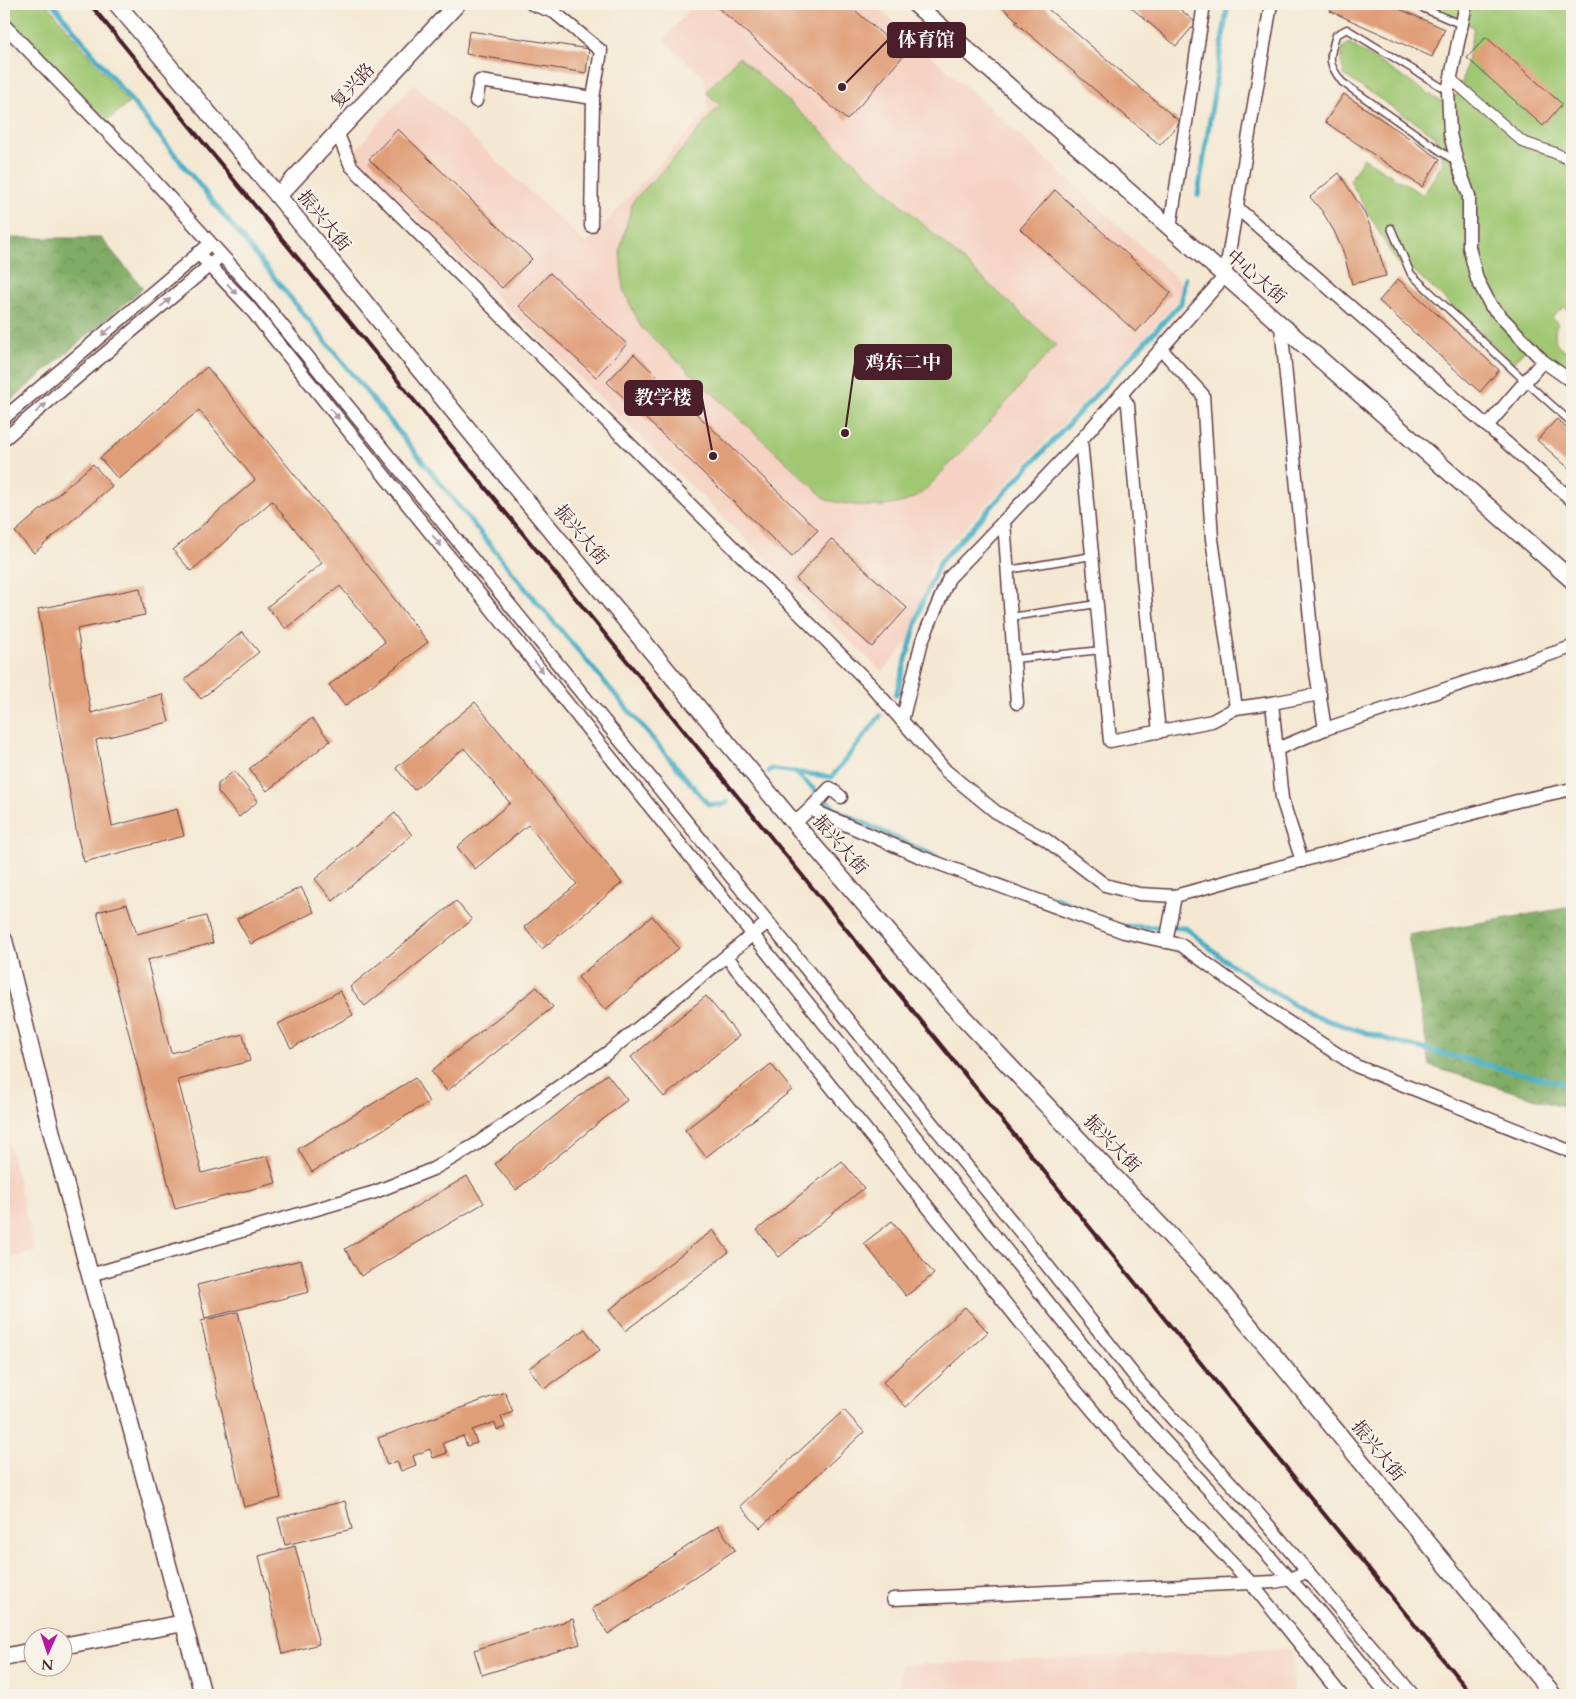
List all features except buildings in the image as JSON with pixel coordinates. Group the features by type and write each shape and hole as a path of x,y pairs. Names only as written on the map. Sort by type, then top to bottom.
{"street":[{"name":"振兴大街","path":"117,4 278,196 525,499 795,823 948,1001 1212,1280 1553,1695"},
{"name":"复兴路","path":"278,196 457,4"},
{"path":"532,4 554,12 601,51 593,98 591,226"},
{"name":"中心大街","path":"915,4 1572,580"},
{"path":"1170,228 1204,4"},
{"path":"902,721 922,641 949,578 1081,440 1225,276 1271,4"},
{"path":"1466,4 1449,85 1450,134 1457,162 1469,196 1469,247 1477,279 1491,306 1543,362 1572,380"},
{"path":"4,25 149,175 262,299 1031,1245 1140,1383 1250,1504 1413,1695"},
{"path":"476,101 480,81 593,98"},
{"path":"1449,85 1523,142 1572,161"},
{"path":"337,132 351,166 869,683 946,771 996,812 1045,839 1105,885 1140,894 1175,896 1517,801 1572,789"},
{"path":"1236,207 1572,500"},
{"path":"4,418 211,243"},
{"path":"198,253 249,307 1120,1392 1290,1580 1388,1695"},
{"path":"4,439 222,255"},
{"path":"1281,325 1314,660 1325,729"},
{"path":"1161,349 1203,396 1212,539 1236,708"},
{"path":"1487,426 1543,362"},
{"path":"1121,394 1128,405 1159,732"},
{"path":"1081,440 1110,742 1212,721 1236,708 1320,694"},
{"path":"1004,521 1017,704"},
{"path":"1277,749 1325,729 1572,647"},
{"path":"1272,703 1282,799 1302,861"},
{"path":"795,823 830,788 841,797"},
{"path":"810,809 921,857 1050,905 1124,932 1181,945 1285,1020 1356,1066 1572,1152"},
{"path":"1166,942 1175,896"},
{"path":"90,1275 375,1192 433,1169 475,1145 610,1051 768,922"},
{"path":"4,940 53,1138 203,1695"},
{"path":"727,957 1062,1374 1142,1470 1251,1583 1341,1695"},
{"path":"893,1599 1251,1583 1290,1580 1308,1572"},
{"path":"72,1644 184,1623"},
{"path":"4,1657 22,1654"}],"lane":[{"path":"1413,4 1462,25"},
{"path":"1449,85 1347,29 1336,35 1331,52 1331,67 1342,82 1457,162"},
{"path":"1391,228 1411,274 1525,381 1572,422"},
{"path":"1008,570 1092,556"},
{"path":"1011,617 1097,604"},
{"path":"1014,659 1102,650"}],"shaded area":[{"path":"694,4 874,4 1189,289 933,562 909,641 882,672 352,154 414,84 586,244 708,111 705,78 664,40"},
{"path":"4,1122 35,1252 4,1260"},
{"path":"1293,1649 1294,1695 899,1695 901,1665"}],"green space":[{"path":"4,4 47,4 129,103 105,122 4,14"},
{"path":"1421,4 1572,4 1572,314 1564,307 1552,317 1558,324 1555,334 1556,342 1562,349 1572,352 1572,373 1562,368 1532,341 1513,363 1415,272 1396,262 1350,181 1363,158 1423,195 1443,162 1434,135 1345,76 1341,62 1343,47 1349,43 1440,101 1460,93 1474,27"},
{"path":"739,57 1056,345 959,455 924,491 907,501 884,506 861,506 827,500 641,327 623,289 620,250 633,201 680,152 720,105 706,92"},
{"path":"4,238 101,238 143,288 4,406"},
{"path":"1572,907 1572,1110 1430,1066 1408,935"}],"waterway":[{"path":"53,4 525,588 708,804 722,805 727,802"},
{"path":"1198,195 1228,4"},
{"path":"896,695 922,603 940,562 1181,303 1185,278"},
{"path":"769,771 771,769 832,777 880,716"},
{"path":"795,772 838,811 937,857"},
{"path":"1041,895 1056,898 1094,914"},
{"path":"1122,926 1186,928 1226,961 1310,1015 1396,1042 1572,1086"}],"railway":[{"path":"90,4 1472,1695"}],"place":[{"name":"体育馆","path":"842,87"},
{"name":"鸡东二中","path":"845,433"},
{"name":"教学楼","path":"713,456"}]}
